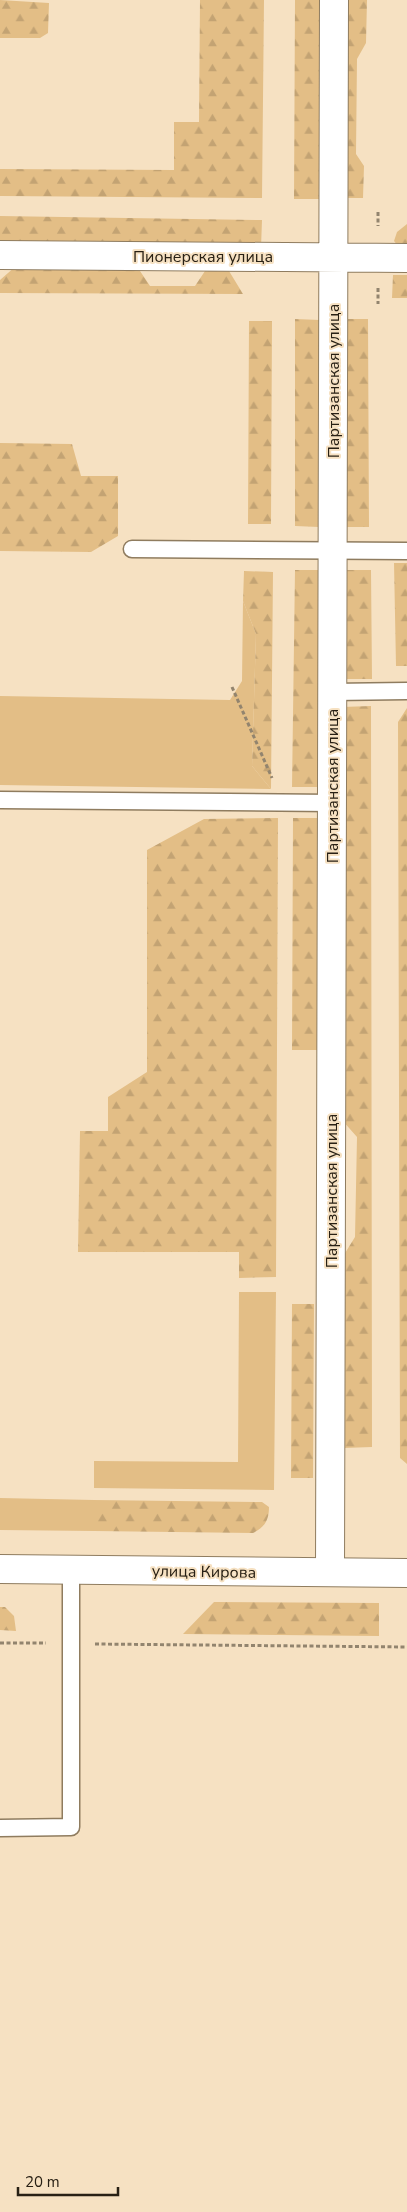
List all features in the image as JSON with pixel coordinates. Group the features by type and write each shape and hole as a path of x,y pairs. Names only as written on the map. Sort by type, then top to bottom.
{"street":[{"name":"Партизанская улица","path":"330,1572 334,0"},
{"name":"Пионерская улица","path":"0,254 407,258"},
{"name":"улица Кирова","path":"0,1569 407,1573"}],"lane":[{"path":"132,549 407,551"},
{"path":"332,692 407,691"},
{"path":"0,800 332,802"},
{"path":"0,1828 71,1827 71,1570"}],"path":[{"path":"232,686 283,802"},
{"path":"0,1643 407,1647"}],"green space":[{"path":"0,0 49,3 48,33 40,38 0,38"},
{"path":"200,0 264,0 262,198 0,196 0,169 174,170 174,122 199,122"},
{"path":"295,0 320,0 320,199 294,199"},
{"path":"347,0 367,0 366,43 357,59 356,154 364,166 363,198 344,198"},
{"path":"0,216 262,220 261,248 0,244"},
{"path":"407,224 407,248 400,248 394,241 397,232"},
{"path":"16,266 138,268 150,286 195,286 205,271 229,271 243,294 0,293 0,280"},
{"path":"393,275 407,275 407,298 392,298"},
{"path":"295,319 320,320 319,527 295,526"},
{"path":"344,319 368,319 369,527 344,527"},
{"path":"249,321 272,321 271,524 248,524"},
{"path":"0,443 72,444 81,476 118,476 118,536 91,552 0,551"},
{"path":"394,563 407,563 407,666 396,666"},
{"path":"295,570 319,570 318,787 292,787"},
{"path":"343,570 371,570 372,679 343,679"},
{"path":"244,571 273,572 271,789 252,766 256,634 243,601"},
{"path":"243,601 256,634 252,766 271,789 0,785 0,696 230,700 242,681"},
{"path":"371,706 372,1447 344,1448 342,1258 355,1237 357,1137 342,1120 342,707"},
{"path":"407,708 407,1464 400,1458 398,722"},
{"path":"278,818 276,1277 239,1278 239,1252 78,1252 80,1131 108,1131 108,1097 147,1072 147,850 204,819"},
{"path":"293,818 320,818 319,1050 292,1050"},
{"path":"239,1292 276,1292 274,1490 94,1488 94,1461 238,1462"},
{"path":"292,1304 314,1304 313,1478 291,1478"},
{"path":"0,1498 94,1500 94,1531 0,1530"},
{"path":"94,1500 262,1502 269,1507 269,1512 263,1526 253,1533 94,1531"},
{"path":"214,1602 379,1603 379,1636 183,1634"},
{"path":"0,1607 5,1607 14,1616 16,1631 0,1630"}]}
